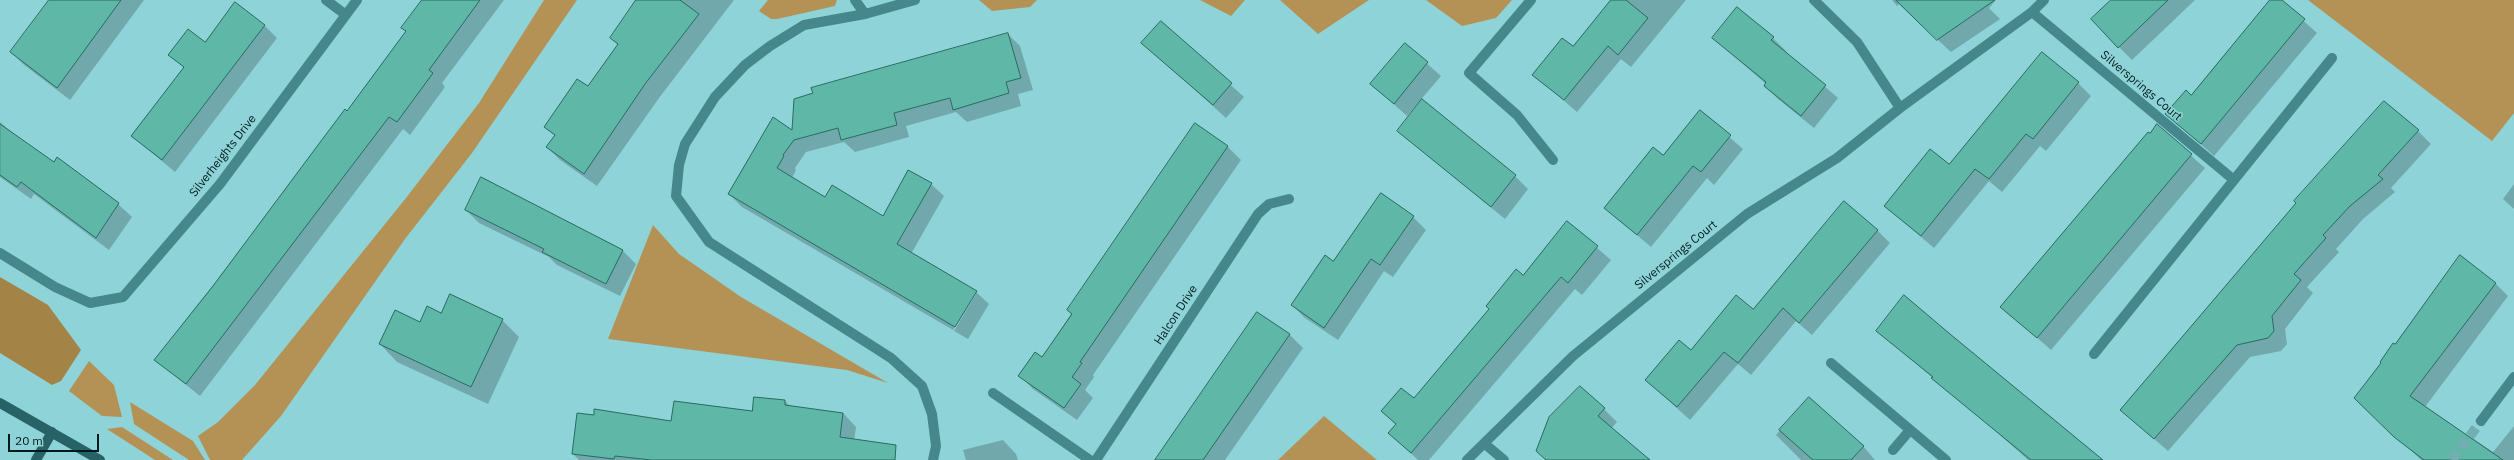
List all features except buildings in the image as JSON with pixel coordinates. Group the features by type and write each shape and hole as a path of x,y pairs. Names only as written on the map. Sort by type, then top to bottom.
{"main road":[{"path":"0,403 100,460"},
{"path":"36,460 52,432"}],"street":[{"path":"326,0 346,15"},
{"name":"Silverheights Drive","path":"0,253 55,288 90,304 123,297 220,184 357,0"},
{"path":"855,0 865,14"},
{"path":"914,0 865,14 804,25 770,46 745,65 715,97 686,144 679,165 676,196 709,242 891,358 922,386 932,414 936,446 933,460"},
{"path":"1531,0 1469,73 1517,115 1554,160"},
{"path":"1814,0 1856,42 1900,108"},
{"name":"Silversprings Court","path":"1468,460 1573,356 1747,214 1836,158 1900,108 2032,12 2044,0"},
{"name":"Silversprings Court","path":"2032,12 2234,180"},
{"path":"2094,354 2332,58"},
{"name":"Halcon Drive","path":"1096,460 1258,214 1269,204 1289,199"},
{"path":"1831,363 1946,460"},
{"path":"2481,421 2514,377"},
{"path":"993,393 1090,460"},
{"path":"1893,450 1910,430"},
{"path":"1485,444 1504,460"}],"shaded area":[{"path":"544,0 577,0 472,153 405,239 281,416 242,460 210,460 198,436 218,422 255,385 406,198 479,103"},
{"path":"768,0 837,0 835,6 771,19 759,11"},
{"path":"979,0 1037,0 1030,7 992,11"},
{"path":"1200,0 1245,0 1231,16"},
{"path":"1280,0 1369,0 1318,34"},
{"path":"1426,0 1512,0 1496,18 1462,26"},
{"path":"2308,0 2514,0 2514,113 2492,141"},
{"path":"653,225 679,254 741,297 888,383 847,370 608,339"},
{"path":"0,277 48,305 81,350 61,381 52,385 0,353"},
{"path":"89,361 114,385 122,417 102,416 69,391"},
{"path":"130,402 193,441 205,460 189,460 134,424"},
{"path":"1324,416 1377,460 1278,460"},
{"path":"122,427 173,460 155,460 107,429"}],"tunnel":[{"path":"2452,460 2481,421"}]}
